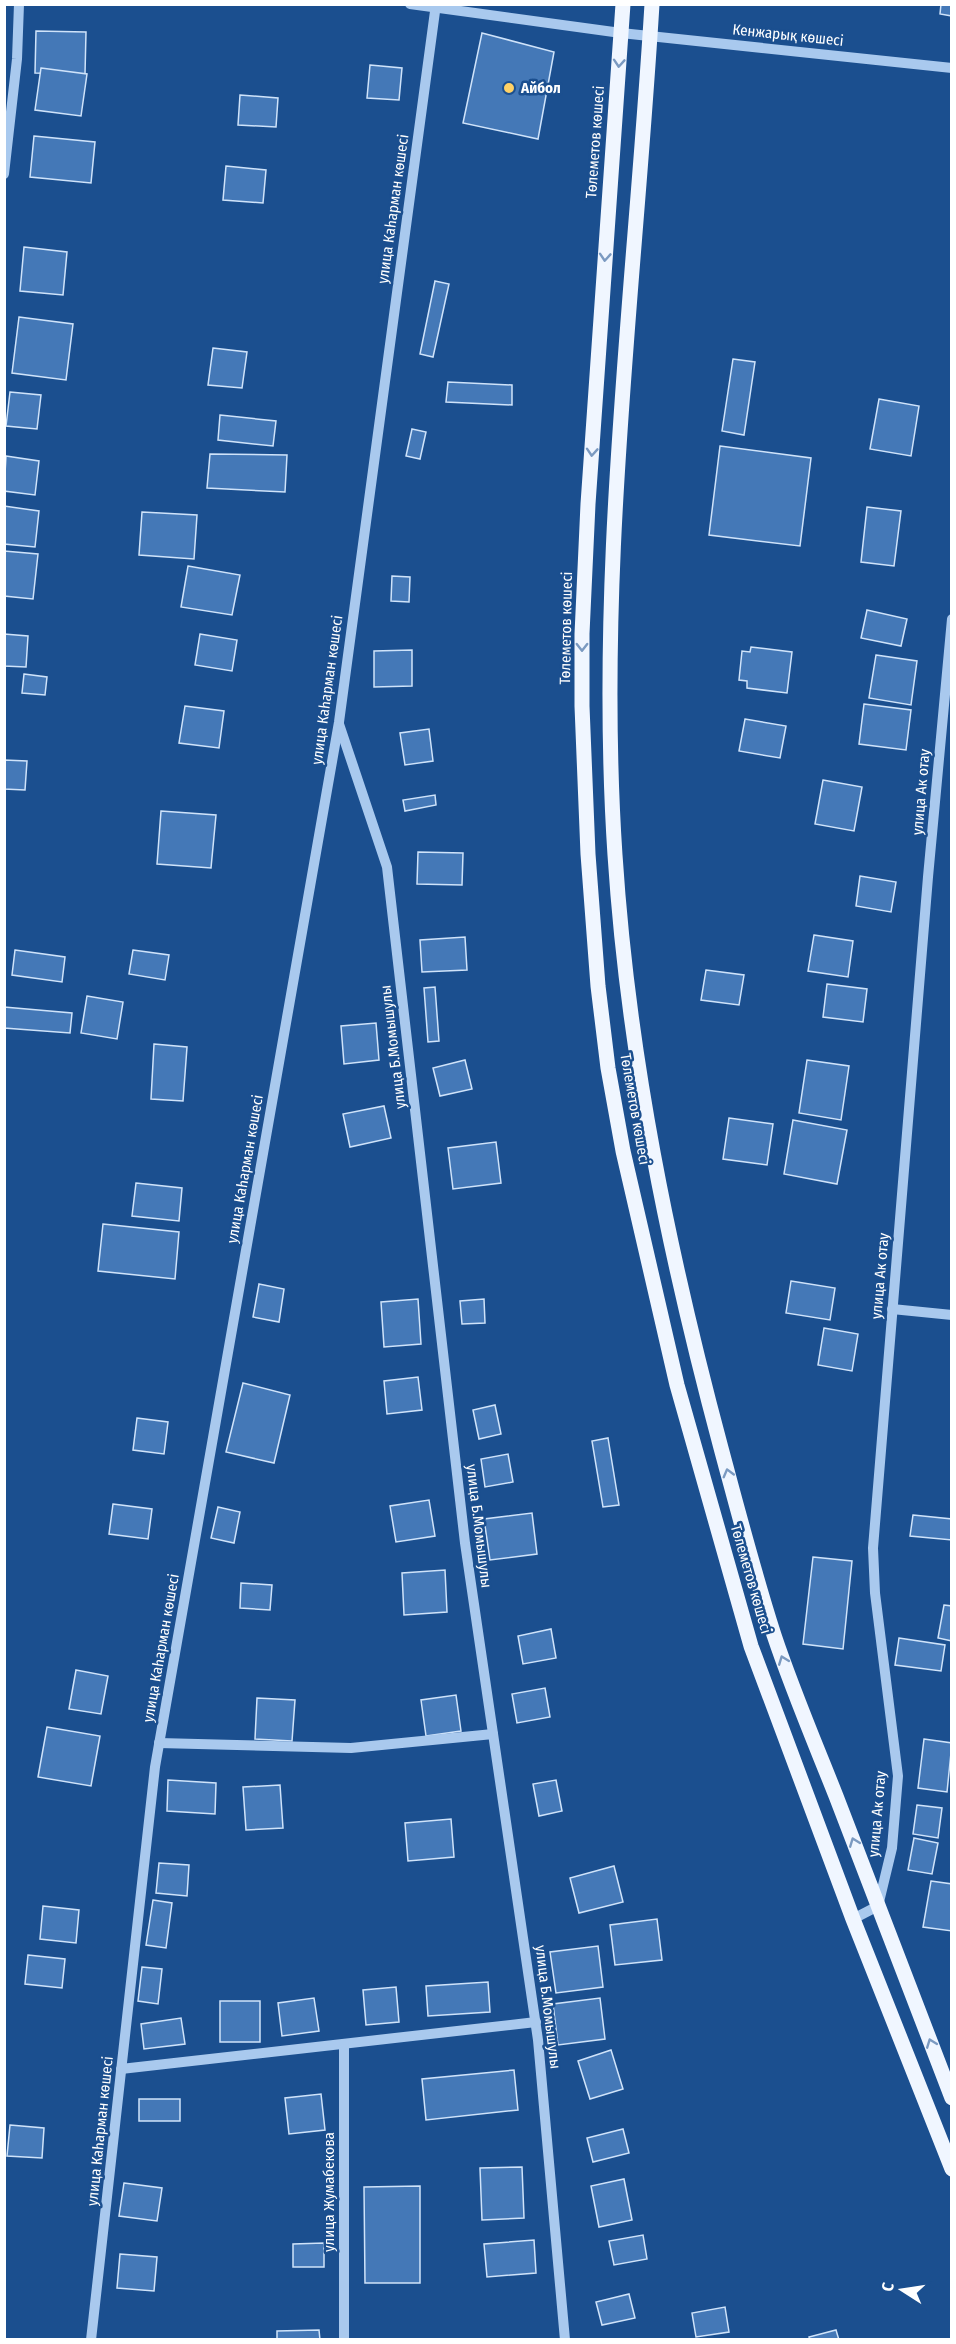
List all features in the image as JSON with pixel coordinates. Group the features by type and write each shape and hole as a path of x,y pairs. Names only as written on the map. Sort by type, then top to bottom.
{"main road":[{"name":"Төлеметов көшесі","path":"623,4 588,504 582,634 582,706 588,854 598,986 608,1068 623,1151 677,1385 751,1646 853,1919 951,2169"},
{"name":"Төлеметов көшесі","path":"652,4 614,507 611,635 610,712 615,853 627,982 638,1065 677,1270 701,1374 750,1556 776,1640 951,2098"}],"street":[{"path":"4,174 17,59 19,4"},
{"name":"Кенжарық көшесі","path":"410,4 621,33 951,68"},
{"name":"улица Каһарман көшесі","path":"91,2340 159,1743 339,722 436,6"},
{"name":"улица Ак отау","path":"878,1906 892,1848 898,1776 875,1593 873,1548 951,619"},
{"name":"улица Б.Момышулы","path":"339,722 387,867 465,1543 536,2022 566,2340"},
{"path":"892,1310 951,1316"},
{"path":"159,1743 351,1748 493,1734"},
{"path":"853,1919 878,1906"},
{"path":"122,2069 536,2022"},
{"name":"улица Жумабекова","path":"344,2044 344,2340"}],"building":[{"path":"941,4 952,4 952,16 940,14"},
{"path":"36,31 86,32 85,74 35,73"},
{"name":"Айбол","path":"482,33 554,52 538,139 463,123"},
{"path":"370,65 402,68 399,100 367,98"},
{"path":"41,68 87,74 81,116 35,110"},
{"path":"240,95 278,98 276,127 238,125"},
{"path":"34,136 95,142 91,183 30,177"},
{"path":"226,166 266,170 263,203 223,200"},
{"path":"24,247 67,252 63,295 20,291"},
{"path":"435,281 449,284 433,357 420,354"},
{"path":"19,317 73,324 66,380 12,373"},
{"path":"213,348 247,352 242,388 208,385"},
{"path":"733,359 755,362 744,435 722,431"},
{"path":"448,382 512,385 512,405 446,402"},
{"path":"10,392 41,395 37,429 6,426"},
{"path":"879,399 919,406 911,456 870,449"},
{"path":"220,415 276,421 273,446 218,440"},
{"path":"412,429 426,432 420,459 406,456"},
{"path":"720,446 811,458 800,546 709,535"},
{"path":"210,454 287,455 285,492 207,488"},
{"path":"6,456 39,461 35,495 4,491"},
{"path":"4,506 39,511 35,547 4,544"},
{"path":"867,507 901,511 894,566 861,562"},
{"path":"142,512 197,515 194,559 139,555"},
{"path":"4,551 38,554 33,599 4,596"},
{"path":"188,566 240,575 232,615 181,607"},
{"path":"392,576 410,577 409,602 391,601"},
{"path":"867,610 907,619 901,646 861,638"},
{"path":"4,634 28,636 26,667 4,666"},
{"path":"200,634 237,640 232,671 195,665"},
{"path":"751,647 792,652 787,693 747,688 747,681 739,680 742,651 750,652"},
{"path":"412,650 412,686 374,687 374,651"},
{"path":"876,655 917,661 911,705 869,698"},
{"path":"24,674 47,677 45,695 22,693"},
{"path":"864,704 911,710 906,750 859,744"},
{"path":"185,706 224,711 219,748 179,743"},
{"path":"745,719 786,726 780,758 739,751"},
{"path":"429,729 433,761 405,765 400,733"},
{"path":"4,760 27,761 25,790 4,789"},
{"path":"823,780 862,787 854,831 815,824"},
{"path":"435,795 436,805 405,811 403,800"},
{"path":"161,811 216,815 211,868 157,864"},
{"path":"418,852 463,853 462,885 417,884"},
{"path":"860,876 896,882 891,912 856,906"},
{"path":"814,935 853,941 848,977 808,971"},
{"path":"465,937 467,970 422,972 420,940"},
{"path":"15,950 65,957 62,982 12,975"},
{"path":"133,950 169,955 165,980 129,974"},
{"path":"706,970 744,975 739,1005 701,1000"},
{"path":"827,984 867,989 863,1022 823,1017"},
{"path":"435,987 439,1041 428,1042 424,988"},
{"path":"87,996 123,1002 117,1039 81,1033"},
{"path":"4,1007 72,1013 70,1033 4,1028"},
{"path":"376,1023 379,1060 344,1064 341,1026"},
{"path":"154,1044 187,1047 183,1101 151,1099"},
{"path":"465,1060 472,1089 440,1096 433,1068"},
{"path":"807,1060 849,1066 841,1120 799,1113"},
{"path":"384,1106 391,1138 350,1147 343,1114"},
{"path":"729,1118 773,1124 767,1165 723,1159"},
{"path":"793,1120 847,1130 837,1184 784,1174"},
{"path":"496,1142 501,1183 453,1189 448,1148"},
{"path":"136,1183 182,1188 179,1221 132,1216"},
{"path":"103,1224 179,1232 175,1279 98,1271"},
{"path":"791,1281 835,1288 830,1320 786,1313"},
{"path":"259,1284 284,1289 279,1322 253,1317"},
{"path":"418,1299 421,1344 384,1347 381,1302"},
{"path":"484,1299 485,1323 462,1324 460,1301"},
{"path":"824,1328 858,1334 852,1371 818,1365"},
{"path":"418,1377 422,1410 387,1414 384,1381"},
{"path":"243,1383 290,1395 274,1463 226,1452"},
{"path":"495,1405 501,1434 479,1439 473,1410"},
{"path":"137,1418 168,1422 164,1454 133,1450"},
{"path":"608,1438 619,1505 603,1507 592,1441"},
{"path":"508,1454 513,1482 485,1487 481,1459"},
{"path":"429,1500 435,1536 396,1542 390,1506"},
{"path":"113,1504 152,1509 148,1539 109,1534"},
{"path":"218,1507 240,1512 234,1543 211,1538"},
{"path":"532,1513 537,1554 490,1560 484,1519"},
{"path":"913,1515 952,1519 952,1540 910,1536"},
{"path":"813,1557 852,1561 843,1649 803,1644"},
{"path":"445,1570 447,1612 404,1615 402,1573"},
{"path":"241,1583 272,1585 270,1610 240,1608"},
{"path":"944,1605 952,1606 952,1641 938,1638"},
{"path":"551,1629 556,1658 523,1664 518,1636"},
{"path":"899,1638 945,1645 941,1671 895,1665"},
{"path":"76,1670 108,1676 101,1714 69,1709"},
{"path":"545,1688 550,1717 517,1723 512,1694"},
{"path":"456,1695 461,1731 426,1736 421,1700"},
{"path":"257,1698 295,1700 292,1741 255,1739"},
{"path":"47,1727 100,1736 91,1786 38,1777"},
{"path":"924,1739 952,1743 947,1792 918,1788"},
{"path":"168,1780 216,1783 215,1814 167,1811"},
{"path":"556,1780 562,1811 539,1816 533,1784"},
{"path":"280,1785 283,1828 246,1830 243,1787"},
{"path":"917,1805 942,1808 938,1838 913,1834"},
{"path":"451,1819 454,1857 408,1861 405,1823"},
{"path":"914,1838 938,1843 932,1874 908,1870"},
{"path":"159,1863 189,1865 187,1896 156,1893"},
{"path":"614,1866 623,1902 579,1913 570,1878"},
{"path":"931,1881 952,1884 952,1931 923,1927"},
{"path":"153,1900 172,1903 166,1948 146,1945"},
{"path":"43,1906 79,1910 76,1943 40,1939"},
{"path":"657,1919 662,1960 615,1965 610,1925"},
{"path":"598,1946 603,1987 556,1993 550,1952"},
{"path":"28,1955 65,1959 62,1988 25,1984"},
{"path":"142,1967 162,1969 158,2004 138,2001"},
{"path":"488,1982 490,2012 428,2016 426,1986"},
{"path":"396,1987 399,2022 366,2025 363,1990"},
{"path":"314,1998 319,2031 282,2036 278,2003"},
{"path":"600,1998 605,2039 558,2045 553,2004"},
{"path":"220,2001 260,2001 260,2042 220,2042"},
{"path":"181,2018 185,2044 144,2049 141,2024"},
{"path":"611,2050 623,2089 590,2099 578,2061"},
{"path":"514,2070 518,2110 426,2120 422,2079"},
{"path":"321,2094 325,2130 289,2134 285,2098"},
{"path":"139,2099 180,2099 180,2121 139,2121"},
{"path":"10,2125 44,2128 42,2158 7,2156"},
{"path":"623,2129 629,2153 593,2162 587,2138"},
{"path":"522,2167 524,2218 482,2220 480,2168"},
{"path":"624,2179 632,2220 599,2227 591,2186"},
{"path":"124,2183 162,2188 157,2221 119,2216"},
{"path":"420,2186 420,2283 365,2283 364,2187"},
{"path":"643,2235 647,2259 614,2265 609,2241"},
{"path":"534,2240 536,2273 487,2277 484,2244"},
{"path":"324,2243 324,2267 293,2267 293,2244"},
{"path":"120,2254 157,2257 154,2291 117,2288"},
{"path":"629,2294 635,2318 602,2325 596,2302"},
{"path":"725,2307 729,2332 696,2337 692,2313"},
{"path":"319,2330 320,2340 277,2340 277,2331"},
{"path":"836,2330 839,2340 810,2340 809,2337"}],"place":[{"name":"Айбол","path":"509,88"}]}
